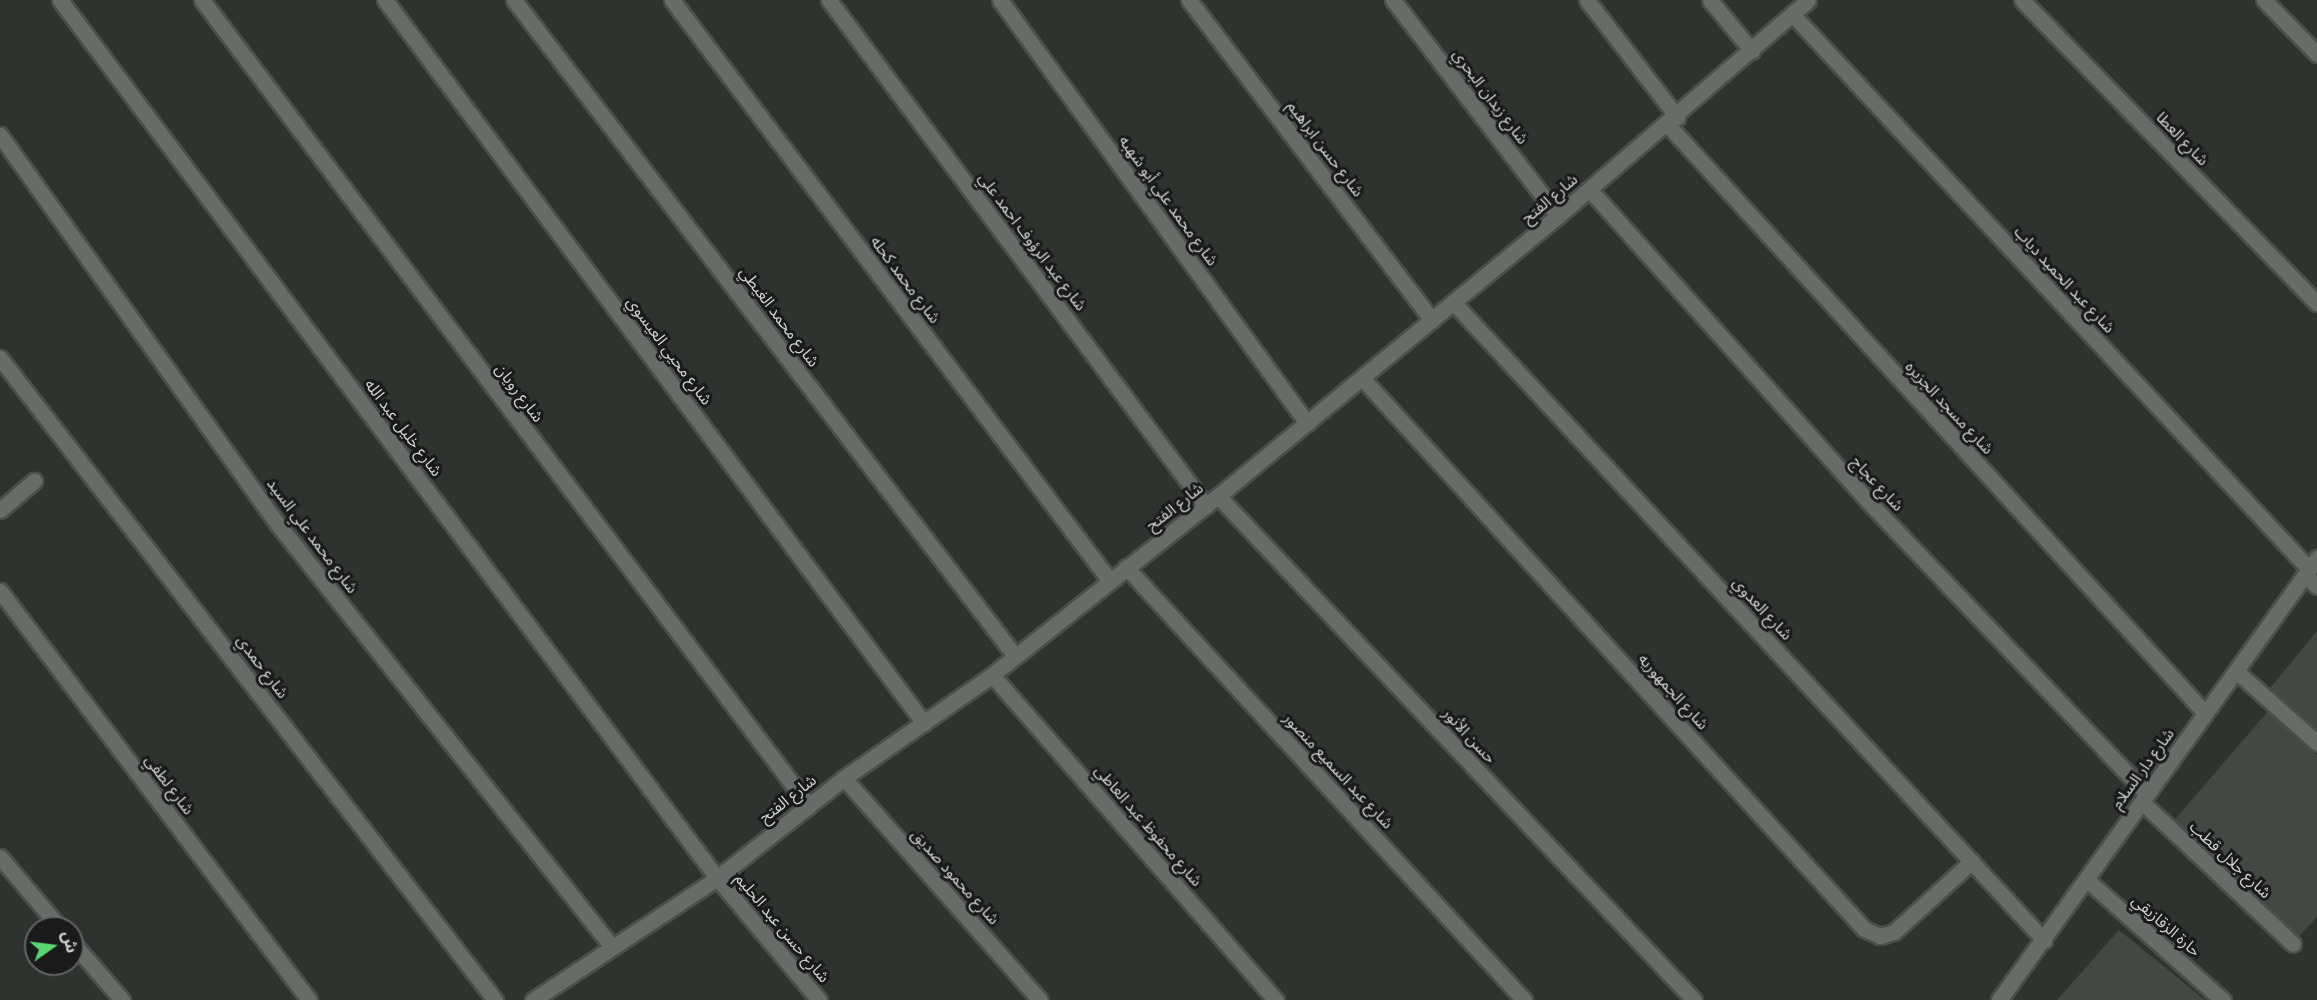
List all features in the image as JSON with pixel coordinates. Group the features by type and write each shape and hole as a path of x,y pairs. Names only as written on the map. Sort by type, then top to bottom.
{"street":[{"name":"شارع خليل عبد الله","path":"60,0 717,878"},
{"name":"شارع رويان","path":"202,0 808,806"},
{"name":"شارع محيي العيسوي","path":"385,0 924,723"},
{"name":"شارع محمد الغيطي","path":"514,0 1015,656"},
{"name":"شارع محمد كحله","path":"672,0 1110,581"},
{"name":"شارع عبد الرؤوف احمد علي","path":"829,0 1212,501"},
{"name":"شارع محمد علي أبو شهبه","path":"1000,0 1307,423"},
{"name":"شارع حسن ابراهيم","path":"1188,0 1432,320"},
{"name":"شارع زيدان البحري","path":"1393,0 1558,216"},
{"name":"شارع مسجد الجزيره","path":"1587,0 1673,121 2205,713"},
{"path":"1710,0 1752,51"},
{"name":"شارع الفتح","path":"533,1000 717,878 844,778 992,675 1212,501 1673,121 1808,0"},
{"name":"شارع العطا","path":"2022,0 2317,303"},
{"path":"2264,0 2317,54"},
{"name":"شارع عبد الحميد دياب","path":"1792,15 2311,568 2317,586"},
{"name":"شارع محمد علي السيد","path":"0,135 280,527 612,947"},
{"name":"شارع عجاج","path":"1590,189 1865,498 2144,798"},
{"name":"شارع العدوي","path":"1453,302 2044,940"},
{"name":"شارع حمدي","path":"0,358 495,1000"},
{"name":"شارع الجمهوريه","path":"1362,378 1864,929 1880,936 1894,932 1972,861"},
{"path":"0,510 34,482"},
{"name":"حسن الأنور","path":"1212,501 1694,1000"},
{"name":"شارع عبد السميع منصور","path":"1126,567 1524,1000"},
{"name":"شارع دار السلام","path":"1999,1000 2311,568"},
{"name":"شارع لطفي","path":"0,591 309,1000"},
{"path":"2236,671 2317,743"},
{"name":"شارع محفوظ عبد العاطي","path":"992,675 1276,1000"},
{"name":"شارع محمود صديق","path":"844,778 1040,1000"},
{"name":"شارع جلال قطب","path":"2144,798 2293,944"},
{"path":"0,857 50,916"},
{"name":"شارع حسن عبد الحليم","path":"717,878 819,1000"},
{"name":"حارة الزقازيقي","path":"2086,879 2223,1000"},
{"path":"84,956 122,1000"}],"building":[{"path":"2317,631 2317,737 2265,694"},
{"path":"2267,712 2317,755 2317,917 2294,942 2172,823"},
{"path":"2119,930 2205,1000 2057,1000"}]}
